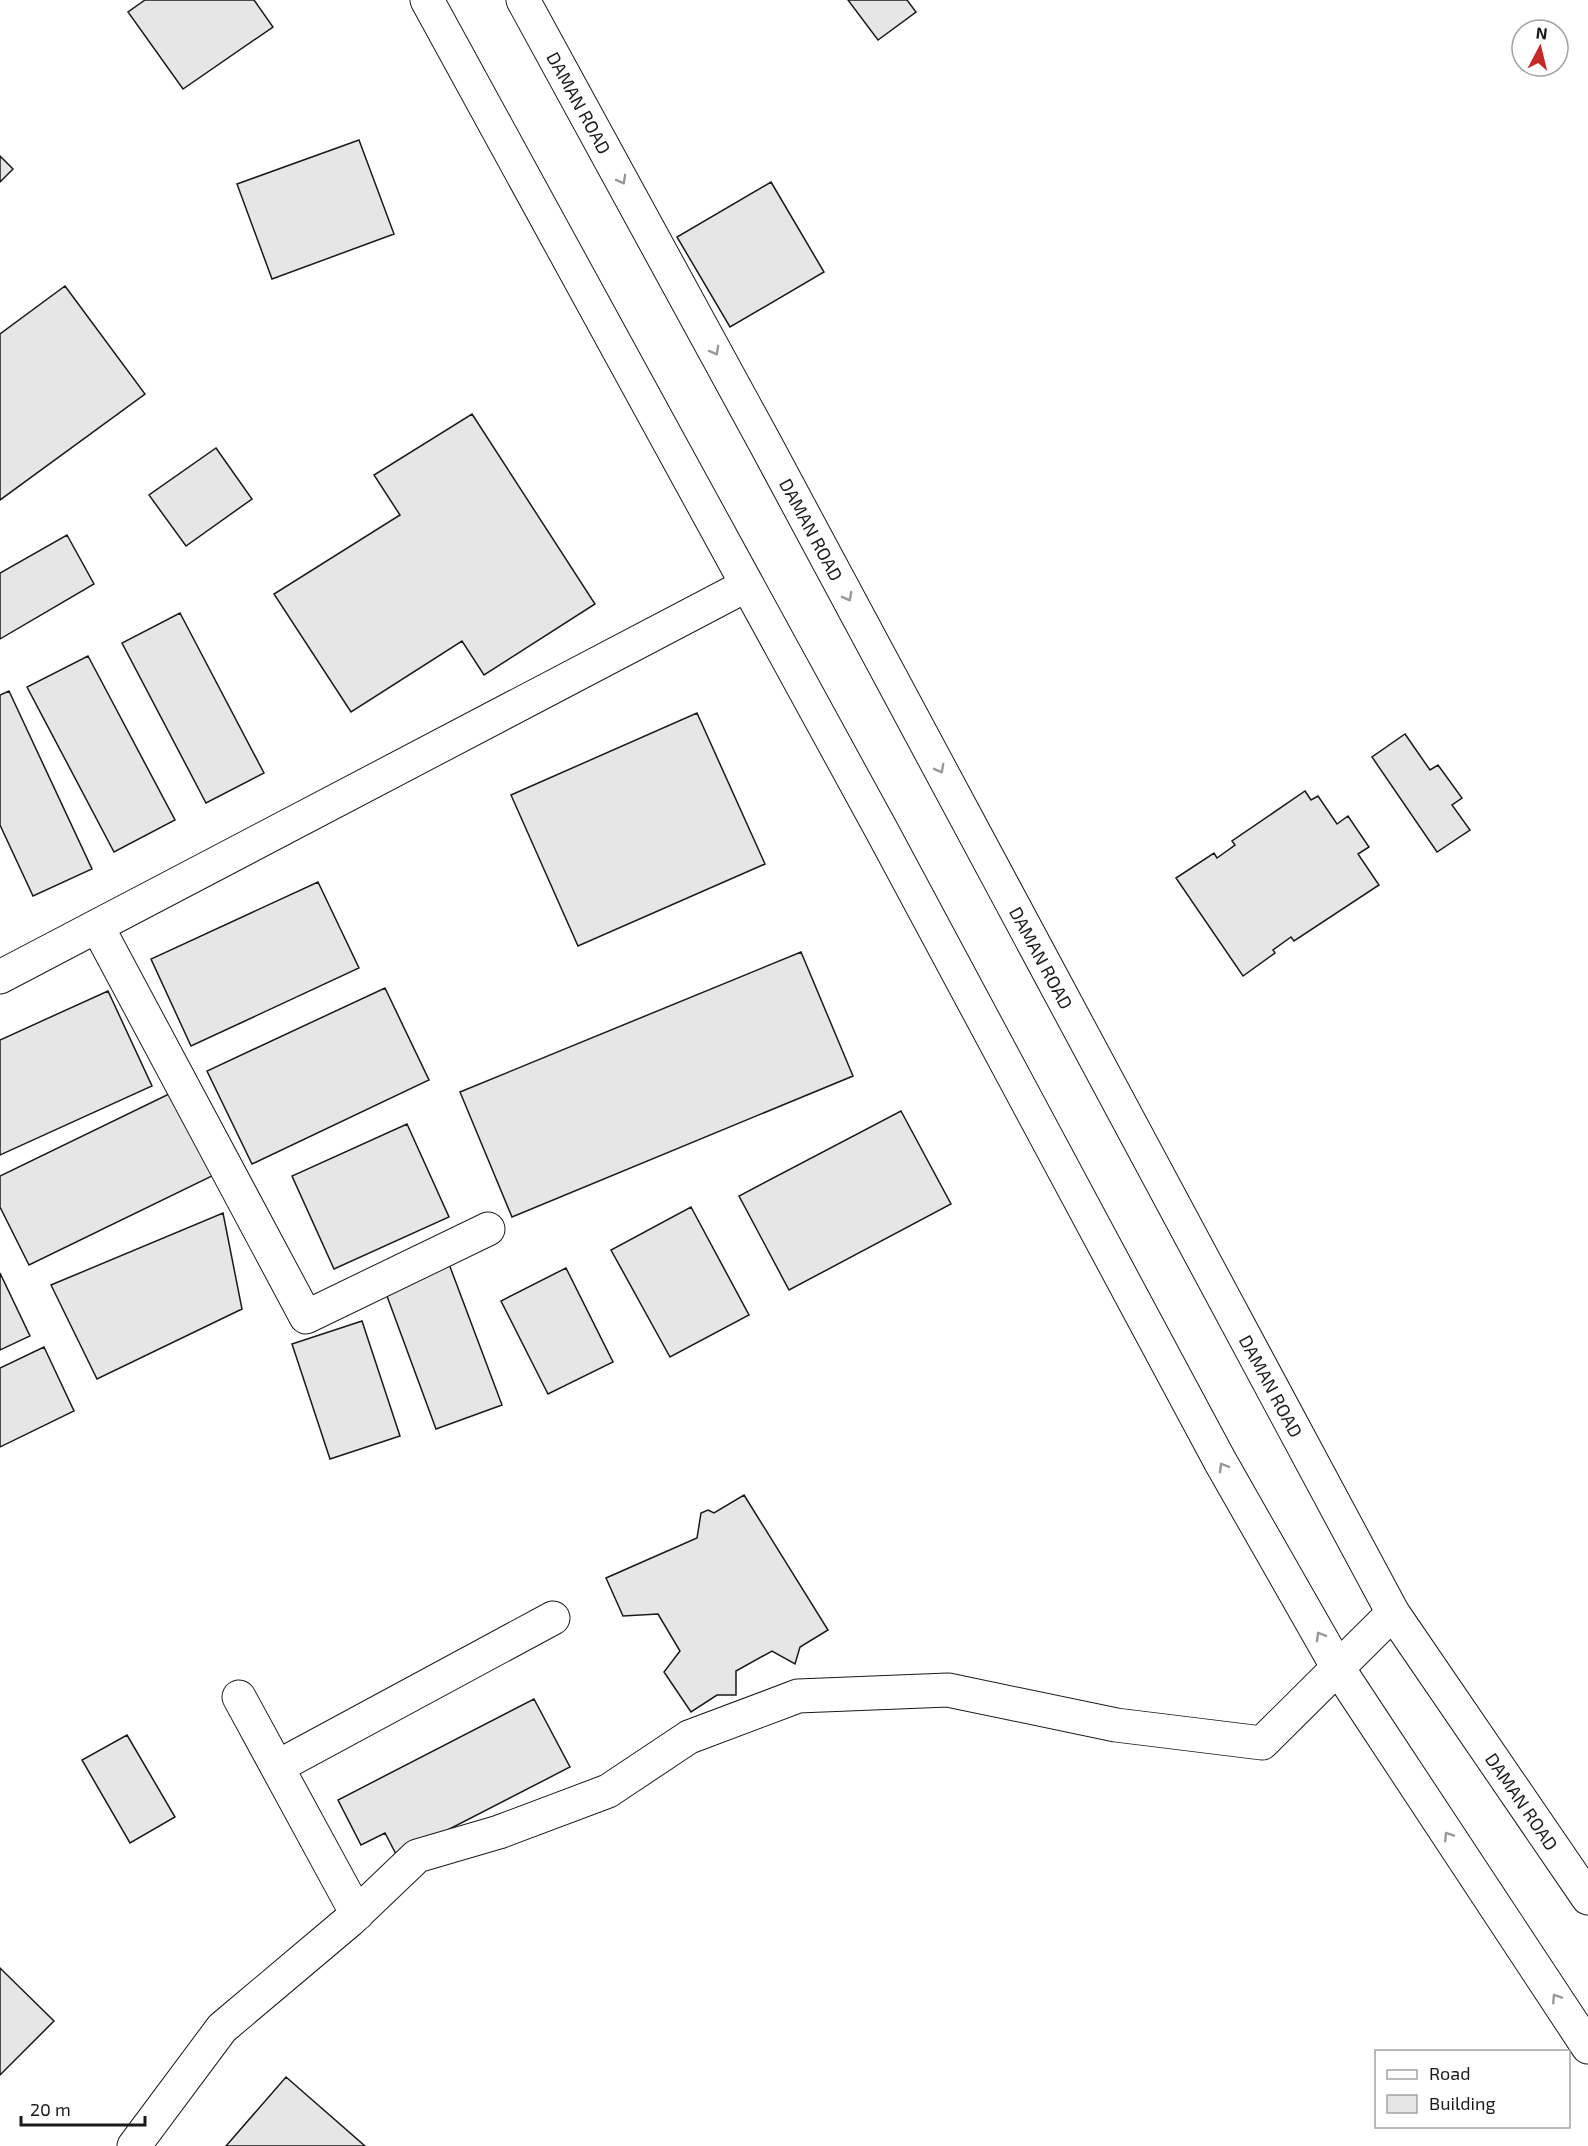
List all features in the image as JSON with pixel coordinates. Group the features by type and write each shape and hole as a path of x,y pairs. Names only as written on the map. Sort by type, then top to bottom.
{"main road":[{"path":"427,0 888,842 1220,1461 1338,1668 1588,2047"},
{"name":"DAMAN ROAD","path":"523,0 765,443 1393,1613 1586,1888"},
{"path":"0,977 747,585"},
{"path":"97,926 306,1317 488,1229"},
{"path":"134,2146 222,2028 357,1914 417,1856 499,1832 608,1791 689,1737 798,1696 948,1690 1116,1725 1263,1743 1393,1613"},
{"path":"277,1767 553,1618"},
{"path":"239,1697 357,1914"}],"building":[{"path":"145,0 254,0 273,27 183,89 128,12"},
{"path":"848,0 907,0 916,12 878,40"},
{"path":"359,140 394,234 272,279 237,184"},
{"path":"0,156 13,169 0,182"},
{"path":"771,182 824,272 730,327 677,237"},
{"path":"65,286 145,394 0,500 0,334"},
{"path":"472,414 595,604 484,675 462,641 351,712 274,594 400,515 374,475"},
{"path":"216,448 252,499 186,546 149,495"},
{"path":"67,535 94,584 0,639 0,573"},
{"path":"180,613 264,773 206,803 122,643"},
{"path":"88,656 175,820 114,852 27,687"},
{"path":"9,691 92,869 33,896 0,825 0,695"},
{"path":"697,713 765,864 578,946 511,795"},
{"path":"1405,734 1430,770 1438,765 1462,798 1452,805 1470,830 1437,852 1372,757"},
{"path":"1305,791 1311,800 1318,796 1337,824 1348,816 1369,847 1358,854 1379,885 1294,941 1291,937 1273,950 1275,953 1243,976 1176,878 1214,853 1217,858 1235,845 1232,841"},
{"path":"318,882 359,968 191,1046 151,959"},
{"path":"801,952 853,1076 512,1217 460,1092"},
{"path":"385,988 429,1080 252,1164 207,1071"},
{"path":"108,991 152,1086 0,1155 0,1040"},
{"path":"171,1093 212,1176 29,1265 0,1207 0,1176"},
{"path":"901,1111 951,1204 789,1290 739,1196"},
{"path":"407,1124 449,1217 334,1269 292,1176"},
{"path":"691,1207 749,1315 670,1357 611,1250"},
{"path":"223,1213 242,1309 97,1379 51,1285"},
{"path":"449,1264 502,1405 436,1429 384,1288"},
{"path":"566,1268 613,1362 548,1394 501,1301"},
{"path":"0,1273 30,1336 0,1350"},
{"path":"362,1321 400,1436 330,1459 292,1344"},
{"path":"44,1347 74,1411 0,1447 0,1368"},
{"path":"744,1495 828,1630 800,1647 795,1664 772,1651 736,1671 736,1695 717,1695 691,1712 664,1672 680,1651 658,1614 623,1616 606,1578 697,1538 701,1513 708,1510 714,1513"},
{"path":"534,1699 570,1767 397,1856 385,1833 361,1845 338,1800"},
{"path":"127,1735 175,1817 130,1843 82,1760"},
{"path":"0,1968 54,2021 0,2075"},
{"path":"286,2077 365,2146 226,2146"}]}
